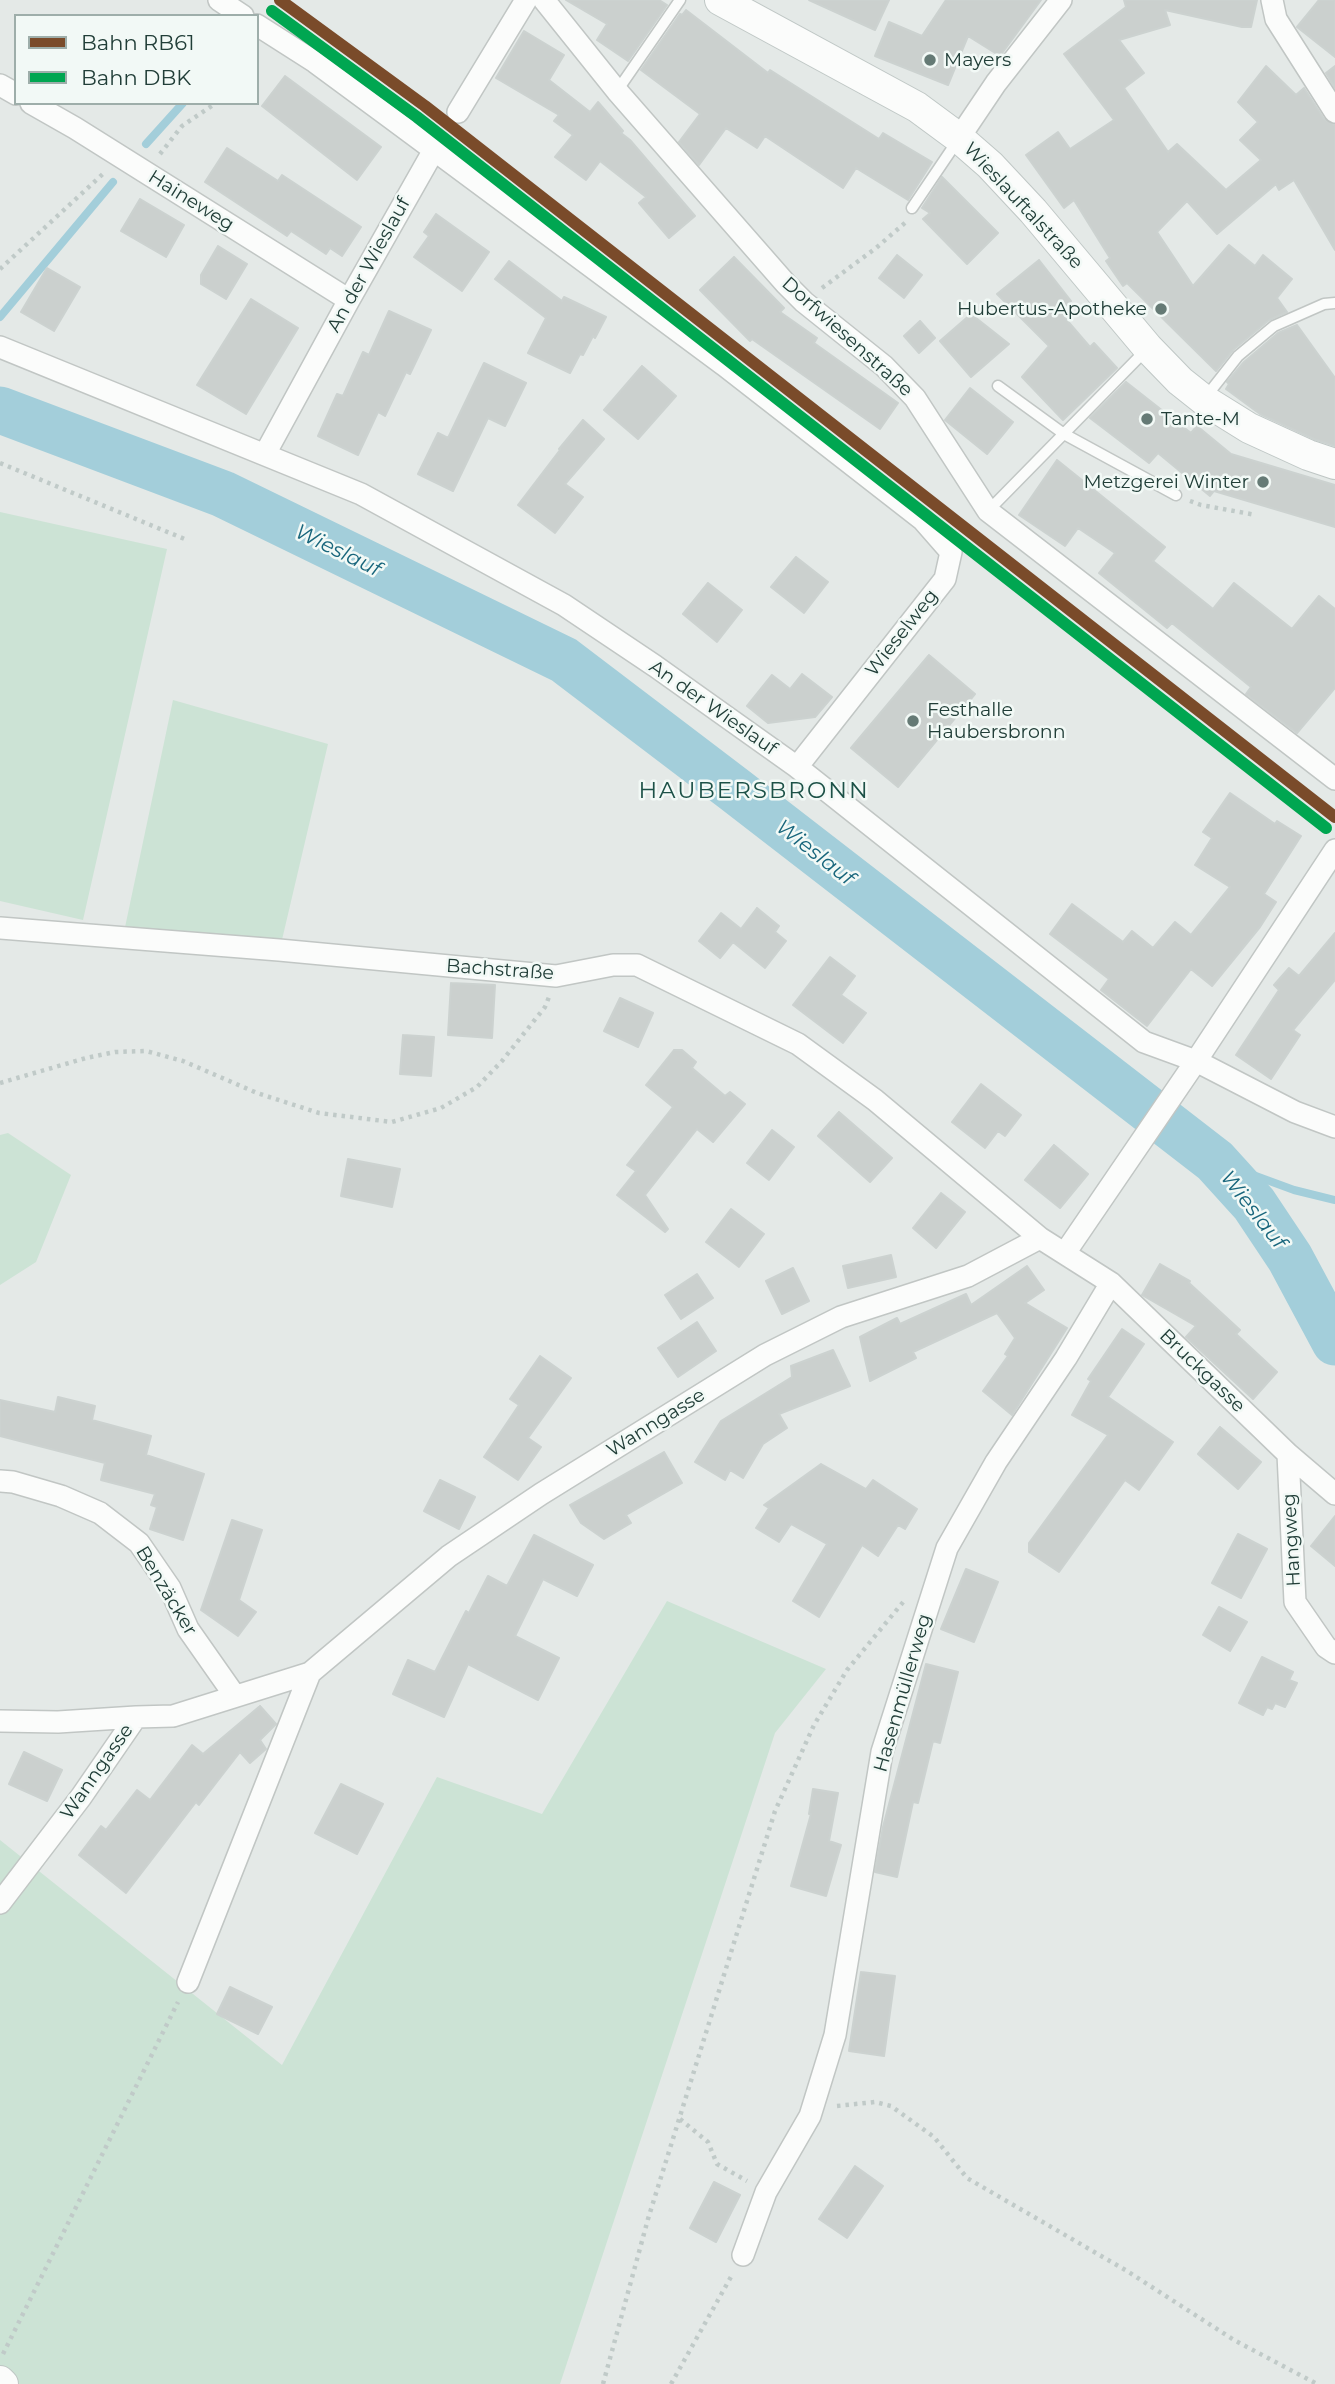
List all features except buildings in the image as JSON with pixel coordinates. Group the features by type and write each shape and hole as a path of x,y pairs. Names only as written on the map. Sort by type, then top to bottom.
{"street":[{"path":"219,0 240,14"},
{"path":"458,112 526,0"},
{"name":"Dorfwiesenstraße","path":"544,0 617,91 804,302 884,366 915,398 988,511 1335,779"},
{"name":"Wieslauftalstraße","path":"720,0 917,107 959,138 990,165 1033,211 1148,348 1180,381 1204,400 1249,428 1308,455 1335,464"},
{"path":"959,138 996,83 1061,0"},
{"path":"1272,0 1276,19 1335,112"},
{"name":"Wieselweg","path":"259,26 314,62 724,365 923,520 951,552 945,579 797,767"},
{"name":"Haineweg","path":"34,105 349,300"},
{"name":"An der Wieslauf","path":"265,454 434,150"},
{"name":"An der Wieslauf","path":"0,347 361,494 564,605 797,767 1144,1042 1190,1070"},
{"path":"1065,1253 1335,850"},
{"name":"Bachstraße","path":"0,928 556,976 613,965 637,965 797,1044 875,1100 1041,1238"},
{"path":"1190,1070 1335,1127"},
{"name":"Bruckgasse","path":"1041,1238 1111,1283 1288,1454 1335,1494"},
{"name":"Wanngasse","path":"0,1903 82,1797 136,1717 173,1716 310,1673 449,1556 541,1494 765,1355 841,1317 968,1276 1041,1238"},
{"name":"Hasenmüllerweg","path":"743,2255 766,2192 810,2116 835,2035 882,1752 947,1548 996,1462 1066,1358 1111,1283"},
{"name":"Hangweg","path":"1288,1454 1295,1602 1326,1647 1335,1653"},
{"name":"Benzäcker","path":"0,1481 13,1482 61,1496 100,1513 139,1544 170,1588 188,1629 235,1696"},
{"name":"Wanngasse","path":"188,1982 310,1673"},
{"path":"0,1721 58,1722 136,1717"}],"lane":[{"path":"617,91 680,0"},
{"path":"912,208 959,138"},
{"path":"1204,400 1238,356 1255,339 1297,315 1324,304 1335,303"},
{"path":"988,511 1148,348"},
{"path":"998,386 1064,434 1176,495"}],"path":[{"path":"147,173 182,126 213,105"},
{"path":"0,270 120,156"},
{"path":"804,302 876,248 914,215 912,208"},
{"path":"0,463 187,540"},
{"path":"1176,495 1201,505 1256,515"},
{"path":"0,1083 86,1058 115,1052 146,1051 183,1061 257,1093 319,1113 392,1122 441,1108 477,1087 502,1061 545,1007 556,976"},
{"path":"603,2384 648,2219 775,1811 814,1725 841,1681 905,1599"},
{"path":"0,2361 188,1982"},
{"path":"810,2116 841,2105 875,2102 891,2106 934,2137 967,2178 1128,2271 1234,2340 1317,2384"},
{"path":"680,2119 708,2142 717,2164 766,2192"},
{"path":"671,2384 743,2255"}],"green space":[{"path":"0,512 167,549 83,920 0,901"},
{"path":"173,700 328,744 281,944 124,932"},
{"path":"8,1133 71,1175 36,1262 0,1285 0,1135"},
{"path":"667,1601 826,1669 775,1733 560,2384 0,2384 0,1840 282,2065 437,1777 542,1814"}],"waterway":[{"path":"146,144 181,105"},
{"path":"0,317 113,182"},
{"name":"Wieslauf","path":"0,410 223,494 564,660 1215,1161 1254,1204 1290,1258 1335,1342"},
{"path":"1215,1161 1294,1190 1335,1200"}],"rail line":[{"name":"RB61","path":"280,0 425,106 1335,817"},
{"name":"DBK","path":"272,11 417,117 1326,828"}],"place":[{"name":"Mayers","path":"930,60"},
{"name":"Hubertus-Apotheke","path":"1161,309"},
{"name":"Tante-M","path":"1147,419"},
{"name":"Metzgerei Winter","path":"1263,482"},
{"name":"Festhalle Haubersbronn","path":"913,721"}],"district":[{"name":"HAUBERSBRONN","path":"754,791"}]}
